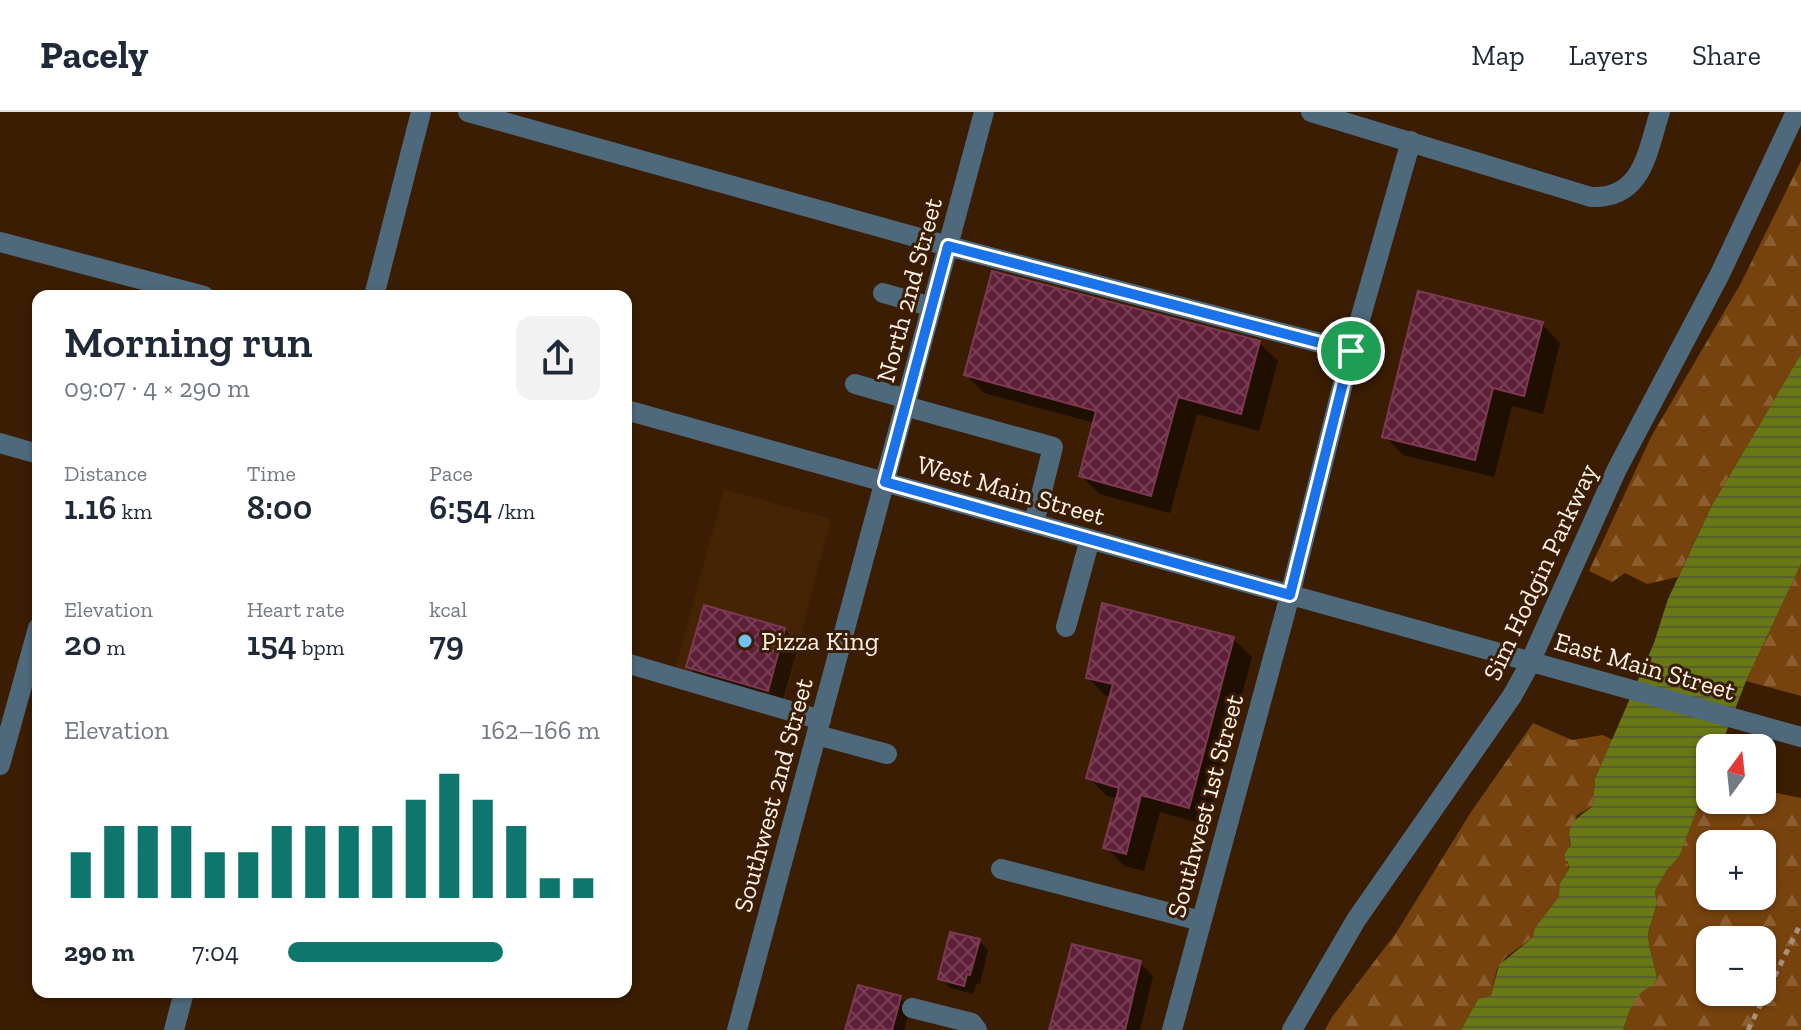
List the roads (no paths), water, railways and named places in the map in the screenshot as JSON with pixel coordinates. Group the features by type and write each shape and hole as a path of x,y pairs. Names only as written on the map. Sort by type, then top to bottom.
{"street":[{"path":"376,290 421,112"},
{"path":"468,112 948,246 1351,351"},
{"name":"North 2nd Street","path":"885,482 984,112"},
{"path":"1311,112 1602,198 1624,191 1638,175 1660,112"},
{"name":"Sim Hodgin Parkway","path":"1292,1030 1356,920 1520,682 1617,469 1720,274 1796,112"},
{"name":"Southwest 1st Street","path":"1172,1030 1290,595 1351,351 1411,141"},
{"path":"0,242 181,290"},
{"path":"883,293 932,307"},
{"path":"855,384 1053,447 1034,523"},
{"name":"West Main Street","path":"632,412 1290,595"},
{"path":"0,443 32,452"},
{"name":"Southwest 2nd Street","path":"737,1030 885,482"},
{"path":"1066,627 1090,539"},
{"name":"East Main Street","path":"1290,595 1801,737"},
{"path":"0,765 32,650"},
{"path":"632,665 819,727 887,754"},
{"path":"1001,869 1201,921"},
{"path":"174,1030 182,998"},
{"path":"912,1008 972,1023 977,1030"}],"place":[{"name":"Pizza King","path":"745,641"}]}
